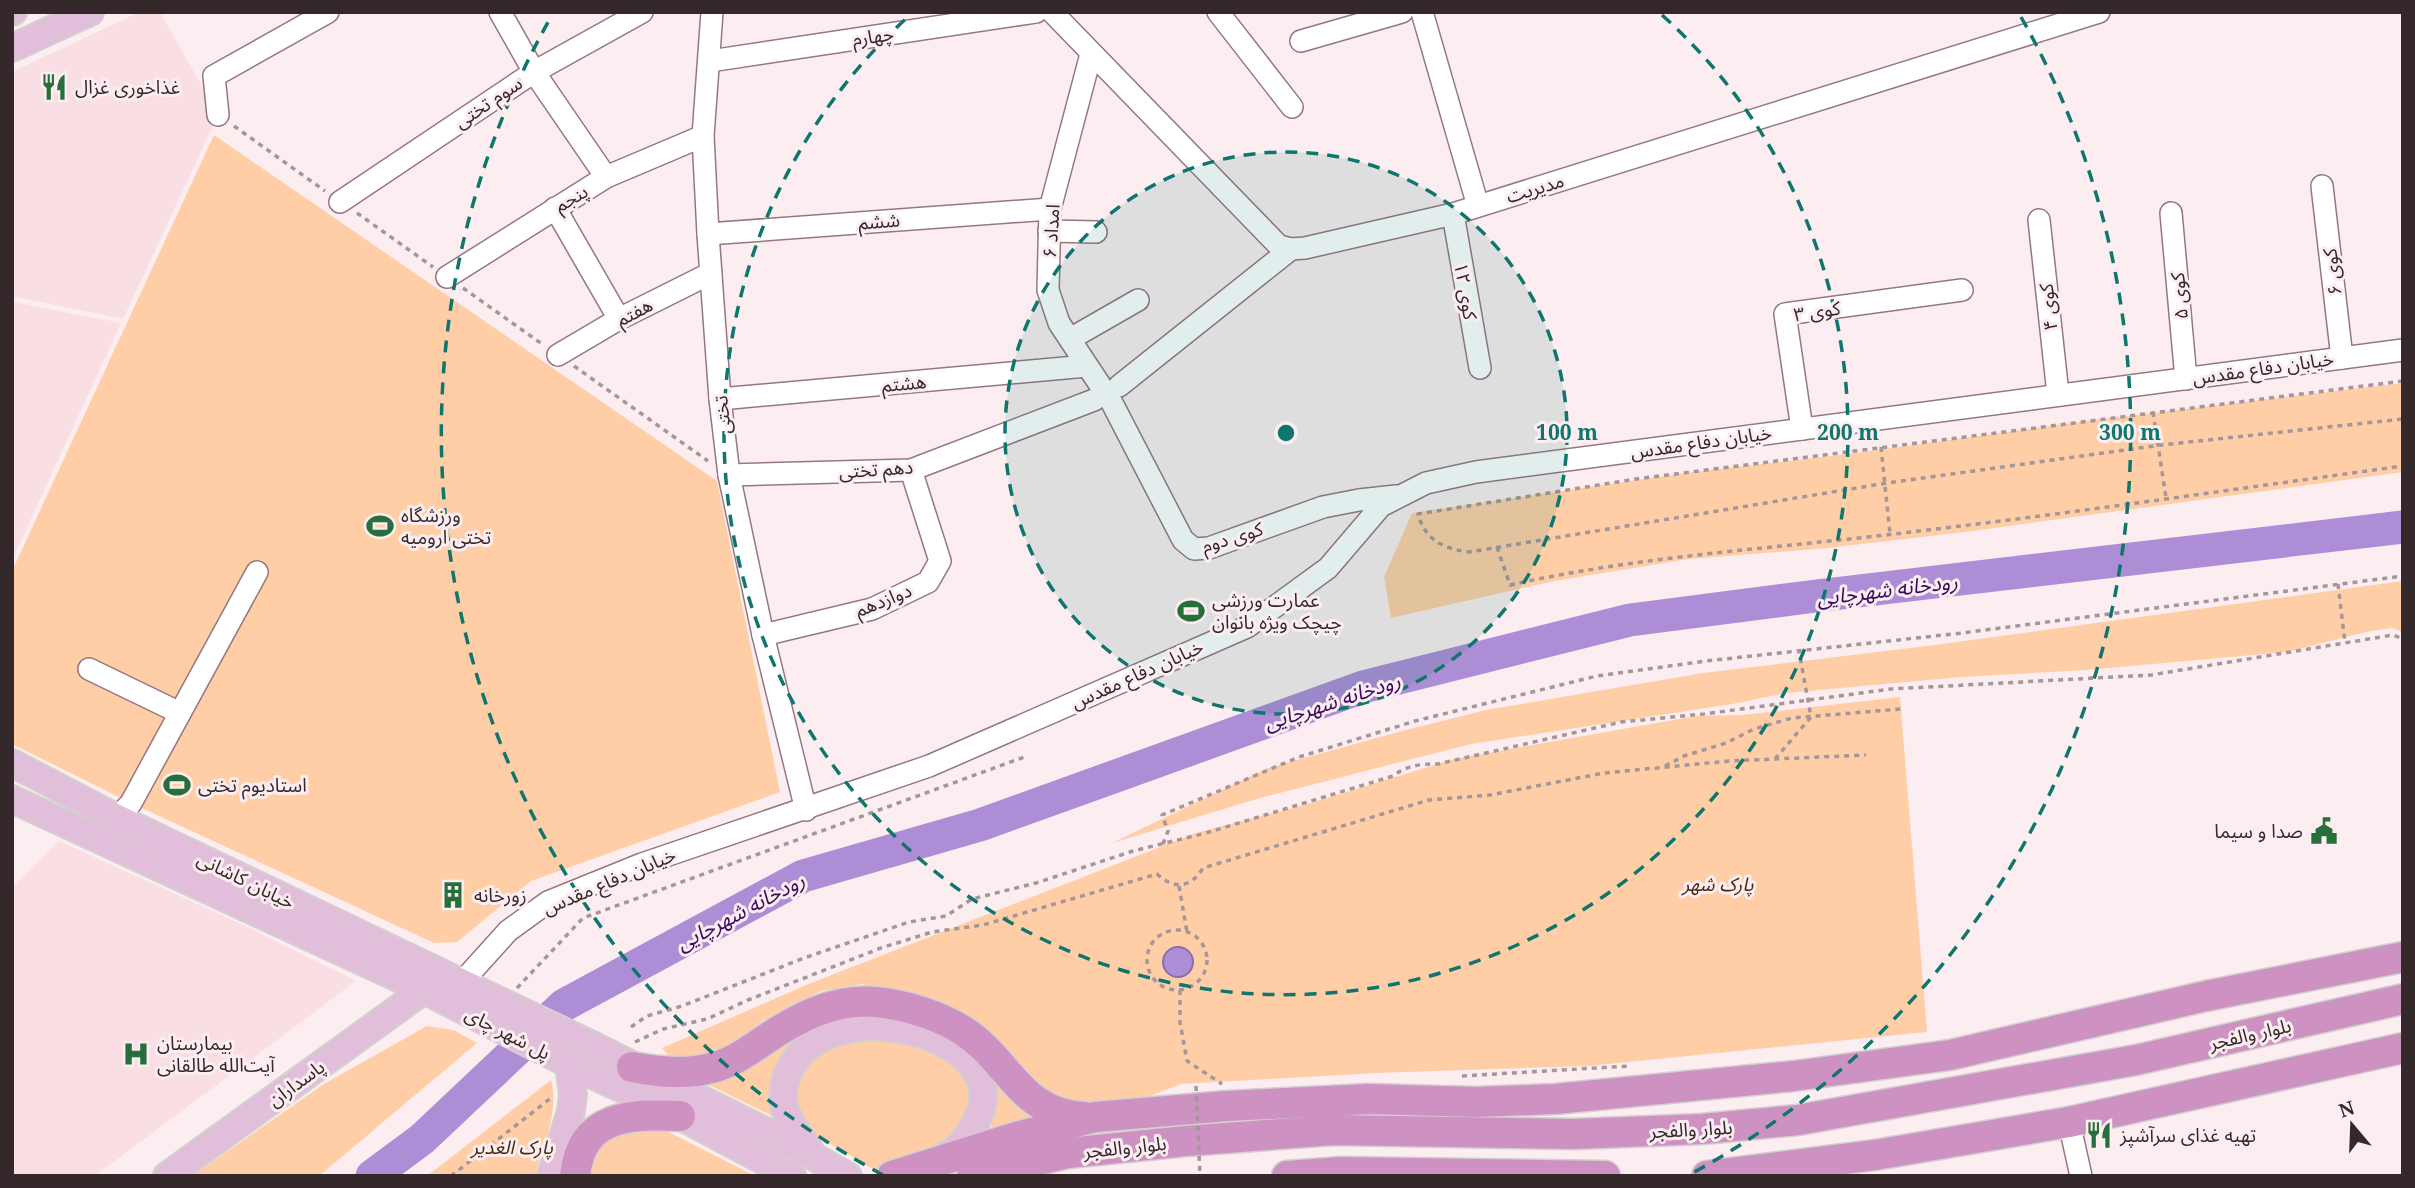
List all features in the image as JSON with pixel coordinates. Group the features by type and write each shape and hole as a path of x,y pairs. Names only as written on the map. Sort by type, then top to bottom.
{"highway":[{"path":"635,1058 659,1072 712,1068 736,1058 780,1029 821,1009 846,1002 876,1002 914,1010 962,1030 988,1051 1016,1085 1044,1108 1070,1116 1095,1117 1227,1106 1369,1099 1476,1102 1555,1099 1794,1076 1950,1055 2206,996 2403,957"},
{"name":"بلوار والفجر","path":"971,1176 1068,1153 1320,1131 1574,1134 1702,1129 1798,1120 2136,1060 2403,999"},
{"path":"1707,1176 1875,1155 2069,1122 2403,1048"},
{"path":"575,1176 579,1153 592,1134 616,1119 640,1115 680,1116"},
{"path":"892,1176 1016,1137 1095,1117"},
{"path":"1287,1176 1341,1172 1605,1176"}],"main road":[{"path":"12,48 90,12"},
{"name":"خیابان کاشانی","path":"12,763 464,993"},
{"name":"خیابان کاشانی","path":"12,799 424,990 464,993"},
{"name":"پاسداران","path":"167,1176 424,990"},
{"name":"پل شهر چای","path":"464,993 590,1044 635,1058 848,1176"},
{"name":"پل شهر چای","path":"464,993 569,1064 680,1116 791,1175"},
{"path":"802,1149 786,1113 783,1098 784,1082 799,1054 828,1035 867,1026 886,1026 918,1034 951,1047 967,1060 979,1080 983,1103 976,1124 964,1143 933,1163"},
{"path":"551,1176 571,1111 573,1095 569,1064"}],"street":[{"path":"218,115 214,76 328,12"},
{"path":"500,12 534,72 606,177"},
{"name":"سوم تختی","path":"340,202 534,72 642,12"},
{"name":"تختی","path":"712,12 704,136 720,399 729,475 763,635 806,810"},
{"name":"چهارم","path":"710,61 1035,12"},
{"path":"1052,12 1279,246 1291,249"},
{"path":"1218,12 1292,107"},
{"path":"1301,41 1402,12"},
{"path":"1422,12 1478,206"},
{"name":"مدیریت","path":"1291,249 1452,214 2088,14"},
{"name":"امداد ۶","path":"1091,54 1050,209 1048,290 1059,323 1107,394"},
{"name":"پنجم","path":"447,276 606,177 704,136"},
{"name":"کوی ۶","path":"2322,186 2342,358"},
{"path":"555,208 619,320"},
{"name":"ششم","path":"708,234 1050,209"},
{"name":"کوی ۵","path":"2171,213 2186,379"},
{"name":"کوی ۱۲","path":"1452,214 1480,368"},
{"name":"کوی ۴","path":"2039,220 2058,394"},
{"path":"1049,231 1096,232"},
{"name":"دهم تختی","path":"729,475 911,470 1107,394 1291,249"},
{"name":"هفتم","path":"558,355 711,273"},
{"name":"کوی ۳","path":"1802,429 1785,314 1962,290"},
{"path":"1070,339 1139,300"},
{"name":"خیابان دفاع مقدس","path":"464,993 508,931 548,902 642,864 929,766 1247,627 1328,568 1381,506 1426,484 1476,472 2403,350"},
{"name":"هشتم","path":"720,399 1087,366"},
{"name":"کوی دوم","path":"1107,394 1183,540 1194,549 1209,548 1323,507 1402,496"},
{"name":"دوازدهم","path":"763,635 872,609 928,582 940,561 911,470"},
{"path":"117,818 131,803 257,572"},
{"path":"89,669 180,713"},
{"path":"2069,1122 2081,1176"}],"path":[{"path":"218,115 729,475"},
{"path":"2403,381 1636,479 1418,514 1420,524 1438,544 1469,552 1886,483 2157,446 2403,419"},
{"path":"2152,412 2166,498"},
{"path":"1881,447 1891,534"},
{"path":"1497,547 1510,585 1670,559 1891,534 2403,466"},
{"path":"1163,844 1168,831 1162,815 1299,757 1415,721 1597,676 1962,633 2403,576"},
{"path":"2339,584 2346,643"},
{"path":"631,1027 647,1016 682,1006 804,958 909,922 946,916 972,899 1206,833 1393,776 1401,769 1418,764 1438,764 1621,722 1704,714 1891,689 2151,675 2393,635 2403,639"},
{"path":"1799,651 1811,717"},
{"path":"1663,767 1726,743 1754,729 1792,718 1901,709"},
{"path":"1775,759 1811,717"},
{"path":"635,1058 630,1044 663,1028 707,1019 748,1000 881,948 932,932 984,925 1157,874 1168,884 1179,886 1198,877 1203,868 1429,800 1490,795 1604,773 1775,759 1866,755"},
{"path":"522,993 517,988 520,983 583,918 1027,756"},
{"path":"1179,886 1187,932"},
{"path":"1177,930 1196,937 1203,945 1207,965 1204,975 1197,982 1180,990 1170,989 1154,979 1147,962 1152,944 1167,932 1177,930"},
{"path":"1180,990 1180,1022 1187,1061 1221,1082"},
{"path":"1462,1076 1638,1065"},
{"path":"1196,1086 1200,1176"},
{"path":"451,1176 555,1095"},
{"path":"1185,1098 1198,1097"}],"shaded area":[{"path":"140,12 160,12 218,115 123,319 12,296 12,72"},
{"path":"12,302 121,323 12,560"},
{"name":"بیمارستان آیت‌الله طالقانی","path":"59,841 241,924 356,981 95,1176 12,1176 12,888"},
{"path":"1178,947 1189,951 1193,962 1189,973 1178,977 1167,973 1163,962 1167,951"}],"green space":[{"name":"ورزشگاه تختی ارومیه","path":"214,135 717,481 780,792 531,881 457,942 434,943 131,803 12,744 12,571"},
{"path":"2403,383 2403,472 1965,532 1827,548 1689,559 1554,581 1391,618 1384,577 1412,513 1692,472"},
{"path":"2403,581 2403,632 2392,628 2366,632 2286,652 1786,693 1732,704 1471,744 1260,798 1112,843 1268,768 1486,710 1703,673 1927,646"},
{"name":"پارک شهر","path":"1900,697 1927,1032 1588,1066 1376,1073 1181,1084 1142,1099 1070,1103 1051,1096 930,999 862,984 822,991 793,1004 761,1022 731,1045 709,1055 683,1058 668,1055 662,1048 806,985 1196,833 1304,805 1454,759 1696,716 1743,715"},
{"path":"427,1026 453,1030 477,1043 319,1176 192,1176 324,1084"},
{"path":"798,1030 772,1075 769,1090 776,1118 695,1078"},
{"path":"885,1033 953,1060 970,1087 971,1105 954,1144 880,1173 808,1131 793,1096 807,1056 821,1046"},
{"path":"985,1064 1018,1106 1055,1120 991,1131 993,1109"},
{"name":"پارک الغدیر","path":"551,1080 552,1116 535,1176 427,1176"},
{"path":"649,1122 755,1176 586,1176 606,1133"}],"waterway":[{"name":"رودخانه شهرچایی","path":"372,1176 422,1139 564,1005 803,876 980,825 1363,687 1630,620 2403,527"}],"place":[{"name":"غذاخوری غزال","path":"54,87"},
{"name":"ورزشگاه تختی ارومیه","path":"380,526"},
{"name":"عمارت ورزشی چیچک ویژه بانوان","path":"1191,611"},
{"name":"استادیوم تختی","path":"177,785"},
{"name":"صدا و سیما","path":"2324,831"},
{"name":"زورخانه","path":"453,895"},
{"name":"بیمارستان آیت‌الله طالقانی","path":"136,1054"},
{"name":"تهیه غذای سرآشپز","path":"2099,1135"}]}
